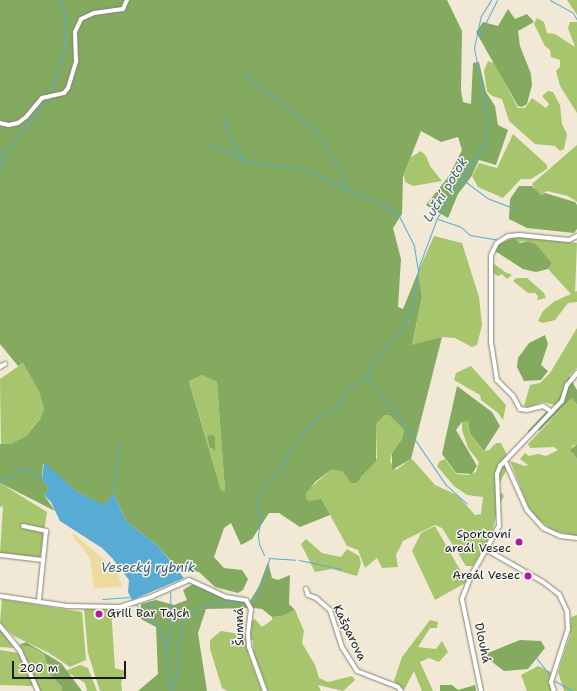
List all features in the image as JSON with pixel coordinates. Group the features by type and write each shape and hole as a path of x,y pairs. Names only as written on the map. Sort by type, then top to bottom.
{"street":[{"path":"0,123 10,125 18,123 26,117 42,98 64,93 74,71 77,54 75,32 81,20 94,13 123,9 127,0"},
{"path":"552,412 542,406 527,410 520,409 513,396 497,380 491,341 491,255 496,243 508,236 519,235 569,240 577,236"},
{"path":"0,367 5,364"},
{"path":"554,691 551,682 568,629 568,611 559,594 543,582 487,550 499,526 497,474 506,461 562,401 567,385 577,373"},
{"path":"506,461 527,510 543,528 560,536 577,538"},
{"path":"0,596 39,600 46,531 23,526"},
{"name":"Dlouhá","path":"481,691 462,599 471,576 487,550"},
{"path":"0,555 43,560"},
{"name":"Šumná","path":"39,600 89,607 116,608 135,603 189,580 226,597 248,601 251,609 248,634 249,647 265,691"},
{"name":"Kašparova","path":"306,588 308,596 316,598 330,610 342,647 357,671 398,687 401,691"},
{"path":"0,626 20,651 38,691"}],"green space":[{"path":"0,0 447,0 462,31 461,91 463,102 471,104 473,63 479,62 486,92 495,106 498,125 508,130 496,165 479,160 471,177 458,194 448,218 426,205 449,176 462,150 458,137 441,142 421,131 403,177 402,214 393,228 401,259 398,307 403,309 418,272 422,297 412,345 442,337 411,459 392,470 392,453 402,439 404,430 389,415 385,415 377,423 376,461 356,483 351,483 342,471 331,470 315,482 306,494 306,499 310,501 321,499 330,515 300,527 279,513 269,513 252,539 241,545 231,523 224,528 214,557 224,568 242,570 248,579 243,590 238,593 215,587 199,572 176,567 158,546 126,521 114,494 105,506 77,492 43,464 42,480 49,488 44,495 55,511 0,483 0,444 10,444 26,436 40,419 44,409 39,392 23,363 18,366 0,344","holes":["202,375 217,382 225,491 221,490 189,381"]},
{"path":"567,0 577,0 577,15"},
{"path":"508,9 515,19 527,14 534,22 518,31 520,46 531,74 532,85 527,104 522,107 518,106 476,32 483,22 498,26"},
{"path":"537,18 544,22 547,33 555,34 575,47 568,28 570,22 577,22 577,113 560,86 556,71 560,67 560,60 551,57 550,50 545,46 534,24"},
{"path":"488,61 494,63 518,108 525,108 532,98 546,108 549,104 542,96 548,91 553,92 560,105 562,124 567,134 564,149 560,151 555,146 535,144 509,121 502,99 492,96 487,91 484,71"},
{"path":"513,134 547,165 547,169 531,179 521,179 503,198 478,187 472,176 479,163 497,168"},
{"path":"577,145 577,202 568,196 547,191 541,195 536,191 532,184"},
{"path":"421,151 426,156 430,166 442,181 413,186 405,182 404,175 411,157"},
{"path":"519,186 532,186 541,195 545,193 575,202 577,205 577,229 574,233 527,228 509,219 510,199"},
{"path":"434,236 462,243 479,297 482,325 477,345 472,347 455,338 442,337 412,346 422,297 418,272"},
{"path":"516,237 577,243 575,292 577,291 577,302 568,303 555,320 543,323 538,321 543,311 555,301 571,294 548,269 552,263 536,244 528,241 516,242 513,238"},
{"path":"513,238 520,243 528,241 536,244 552,263 548,269 536,272 523,269 495,251 497,245"},
{"path":"493,263 505,272 512,275 507,279 502,274 498,276 493,273"},
{"path":"516,278 527,278 544,293 546,298 537,300 538,296 535,293 528,293 513,281"},
{"path":"577,328 577,368 569,376 559,402 555,405 542,402 530,407 524,406 530,385 540,383 550,373"},
{"path":"545,335 548,344 541,365 548,371 541,380 524,381 517,367 518,358 529,343"},
{"path":"23,363 39,392 44,409 42,416 26,436 10,444 1,444 0,379"},
{"path":"471,366 506,405 503,420 498,413 481,400 480,395 454,380 456,373"},
{"path":"202,375 217,382 225,491 221,490 189,380"},
{"path":"569,376 577,390 577,405 572,398 539,431 536,426 528,434 528,431 547,411 552,414"},
{"path":"457,386 492,412 500,426 484,451 470,433 468,421 462,422 456,430 477,466 472,474 456,473 442,454"},
{"path":"572,398 577,405 577,444 572,446 572,453 577,459 577,536 554,531 537,519 527,504 510,461 525,466 528,465 520,459 525,453 529,456 538,454 546,456 558,450 554,447 530,448 528,444"},
{"path":"385,415 389,415 404,430 402,439 392,453 390,461 396,470 411,459 435,485 457,495 475,515 481,514 483,497 467,495 454,486 437,466 440,461 445,459 456,474 468,475 476,472 479,462 468,448 462,430 462,422 468,421 470,433 484,451 489,450 496,443 501,443 507,455 497,468 494,476 500,466 505,465 507,469 496,490 497,494 502,493 504,496 501,502 497,503 496,500 497,511 492,534 473,566 466,566 442,528 435,525 403,541 396,555 398,567 382,568 377,558 365,568 358,550 347,546 330,515 306,499 305,496 310,488 331,470 342,471 351,483 362,477 377,458 377,423"},
{"path":"212,435 215,437 215,452 213,448 210,448 207,436"},
{"path":"577,444 577,459 570,450"},
{"path":"0,483 47,512 40,558 0,553 3,506 0,507"},
{"path":"435,526 467,582 435,600 412,551 421,533"},
{"path":"306,539 322,553 341,557 347,549 359,556 361,563 357,576 332,569 315,572 301,544"},
{"path":"268,562 272,578 278,580 290,575 289,604 295,610 282,616 272,617 262,609 253,608 250,601 259,586"},
{"path":"193,584 248,603 249,608 206,609 198,633 207,691 138,691 158,674 156,627 141,619 141,604 156,600 174,605 187,600 183,590"},
{"path":"2,599 82,612 86,660 70,667 49,653 14,636 0,623"},
{"path":"84,609 111,609 115,668 125,671 121,683 122,691 100,691 88,653"},
{"path":"295,610 304,631 302,643 315,665 319,678 328,682 352,676 355,680 343,691 318,685 321,691 268,691 253,654 253,640 250,640 251,621 255,619 262,627 272,620 272,617 282,616"},
{"path":"577,615 577,691 564,691 558,672 570,635 571,617"},
{"path":"430,620 438,622 437,628 430,628 418,647 436,649 442,641 448,652 439,662 429,658 420,662 433,691 422,691 414,671 404,690 394,681 402,657"},
{"path":"0,629 6,634 14,648 0,647"},
{"path":"221,631 246,635 249,656 262,691 227,691 222,688 210,649 210,640"},
{"path":"520,640 541,641 545,648 528,669 504,671 483,655"},
{"path":"26,642 61,663 82,691 62,691 62,687 50,674 44,654 31,647 19,645"},
{"path":"19,645 31,647 44,654 50,674 62,687 62,691 40,691"},
{"path":"0,650 19,653 33,683 32,686 0,685"},
{"path":"80,665 88,668 97,691 87,691 85,683 65,671"},
{"path":"538,666 551,672 551,691 527,691 521,675"},
{"path":"440,685 452,685 458,690 475,685 476,691 440,691"}],"sand":[{"path":"73,533 117,571 122,586 94,589 90,558 72,535"}],"water":[{"name":"Vesecký rybník","path":"44,462 77,492 104,505 114,494 126,521 158,546 184,578 132,600 128,592 129,580 112,558 102,548 60,521 51,502 44,495 49,488 42,480"}],"waterway":[{"path":"51,92 65,47 65,15 60,0"},
{"name":"Luční potok","path":"269,480 282,468 289,450 317,418 335,409 349,387 366,378 372,362 401,330 412,308 419,266 437,218 484,145 487,130 485,104 474,48 481,16 491,0"},
{"path":"479,36 497,0"},
{"path":"550,0 573,13 577,20"},
{"path":"244,74 316,131 338,167 348,189 384,205 399,216 414,246 418,272"},
{"path":"0,168 9,149 46,99"},
{"path":"224,116 230,137 242,159"},
{"path":"208,143 246,161 305,170 348,190"},
{"path":"0,150 3,157"},
{"path":"462,179 487,198 515,209"},
{"path":"438,219 461,227 470,235 498,240"},
{"path":"367,378 398,415 446,485 467,504"},
{"path":"114,495 119,442"},
{"path":"0,480 11,478 20,469 27,469 43,480"},
{"name":"Luční potok","path":"264,555 259,544 258,534 261,518 255,502 267,483"},
{"path":"269,558 295,560"},
{"name":"Luční potok","path":"250,602 255,597 266,574 269,558"},
{"path":"299,560 341,569"},
{"path":"167,649 171,618 170,592"},
{"path":"102,599 129,597"},
{"path":"149,601 154,623 160,630 167,649 168,687 171,689"},
{"name":"Luční potok","path":"171,691 177,673 180,631 185,616 208,603 245,602"},
{"path":"135,604 153,621"},
{"path":"534,655 549,674"},
{"path":"555,681 572,691"}],"place":[{"name":"Sportovní areál Vesec","path":"519,542"},
{"name":"Areál Vesec","path":"528,576"},
{"name":"Grill Bar Tajch","path":"99,614"}]}
